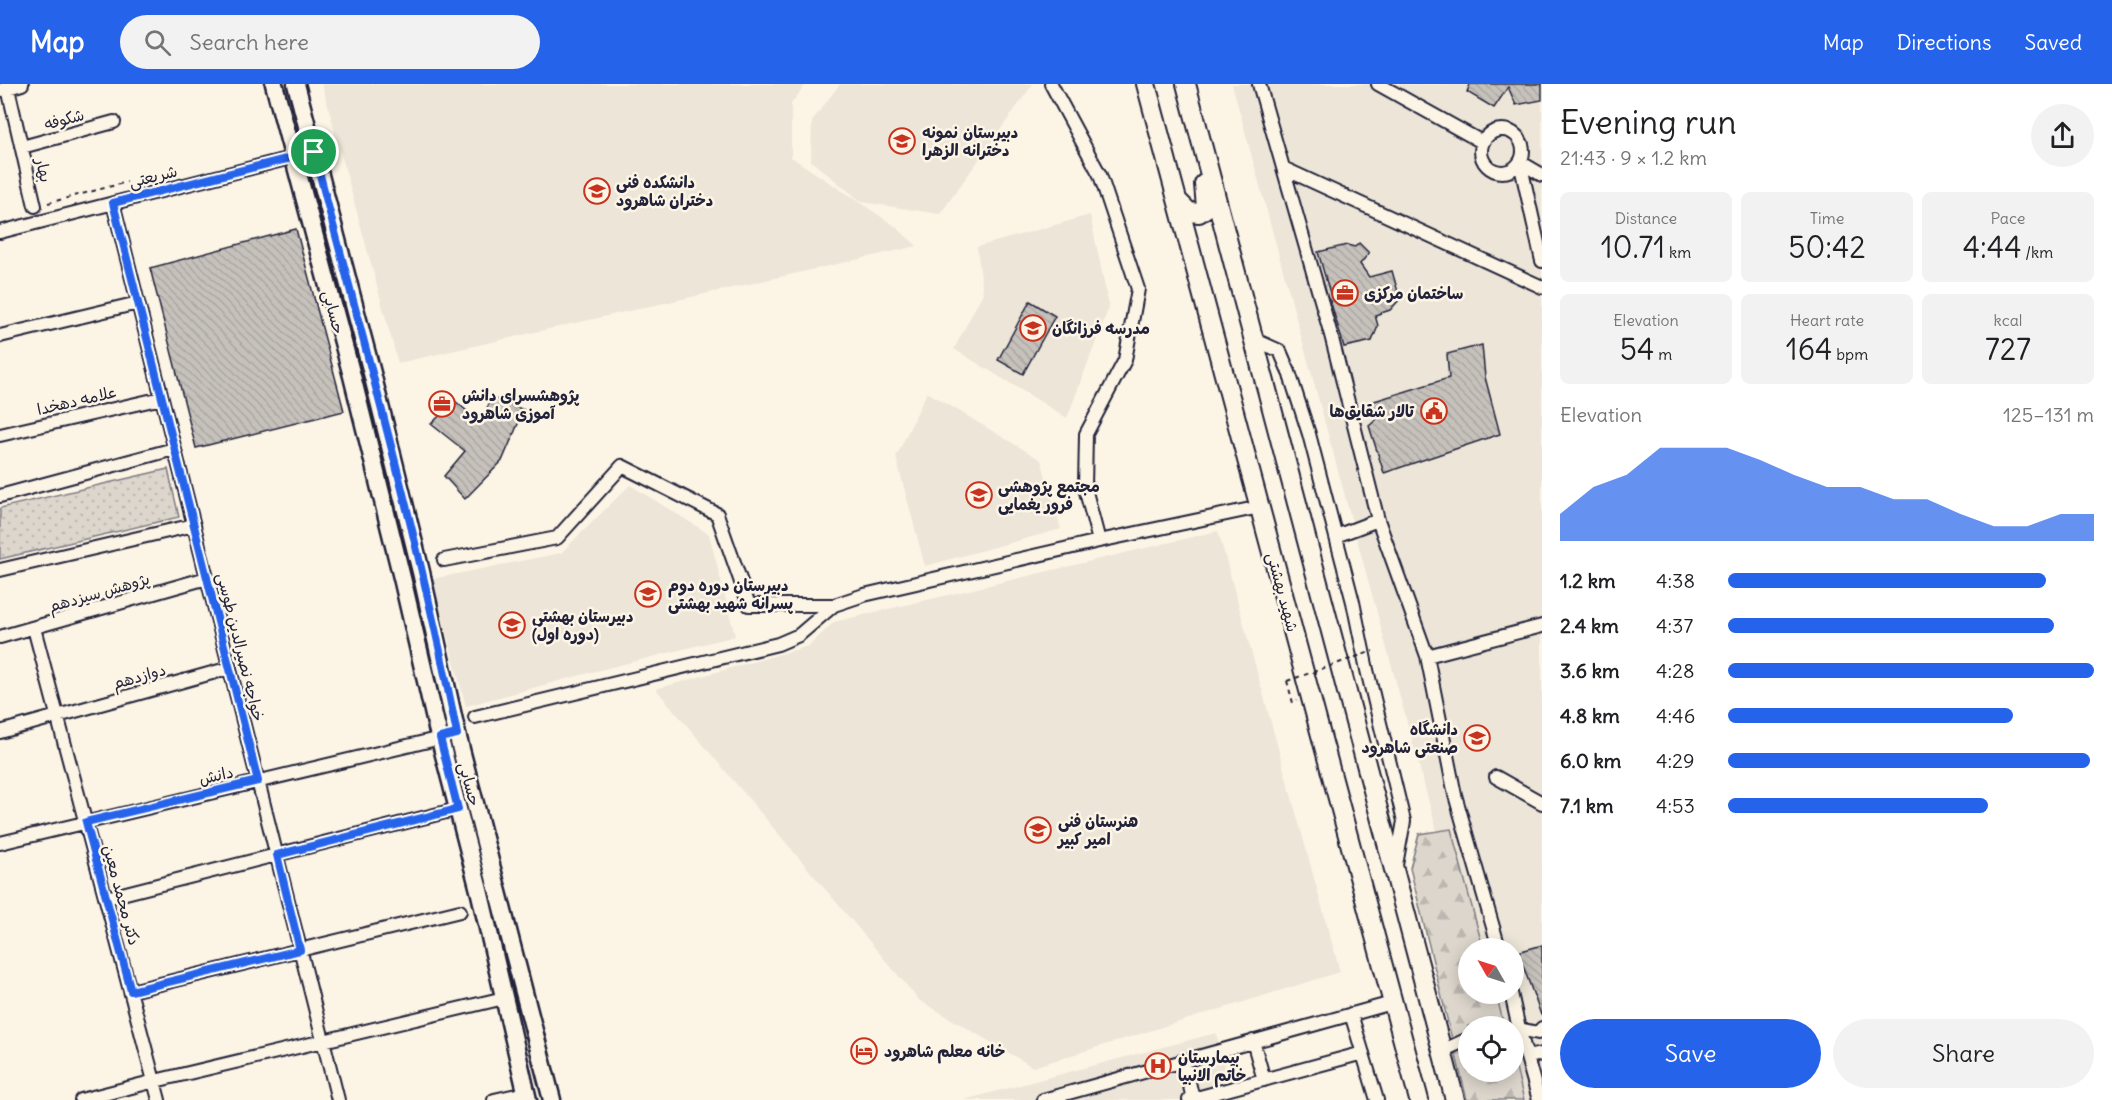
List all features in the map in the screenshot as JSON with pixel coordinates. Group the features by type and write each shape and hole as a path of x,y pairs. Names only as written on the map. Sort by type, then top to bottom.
{"highway":[{"name":"شهید بهشتی","path":"1146,84 1419,1100"},
{"path":"1186,84 1455,1100"},
{"path":"1178,201 1189,212 1199,213 1206,208 1196,127"}],"main road":[{"name":"حسابی","path":"274,84 352,376 527,1096"},
{"name":"حسابی","path":"296,84 414,543 457,734 552,1100"}],"street":[{"path":"5,87 22,84"},
{"path":"1051,84 1100,175 1138,289 1125,360 1086,434 1085,488 1099,541"},
{"path":"1259,84 1331,335 1378,520 1427,656 1455,795 1496,938"},
{"path":"1378,84 1482,142"},
{"name":"بهار","path":"5,87 22,147 35,206"},
{"name":"شکوفه","path":"22,147 114,122"},
{"path":"1520,162 1509,171 1495,171 1484,163 1481,156 1482,142 1486,136 1498,130 1512,132 1521,142 1523,149 1520,162 1542,261"},
{"name":"شریعتی","path":"0,232 314,152"},
{"path":"1520,162 1542,175"},
{"path":"1283,168 1542,287"},
{"name":"خواجه نصیرالدین طوسی","path":"113,203 338,1100"},
{"path":"0,336 138,303"},
{"path":"1253,339 1280,351 1309,434 1336,536 1404,821 1395,872"},
{"name":"علامه دهخدا","path":"0,435 162,398"},
{"path":"0,495 174,449"},
{"path":"444,560 558,538 622,466 717,514 749,605 834,606"},
{"path":"475,717 778,644 799,635 834,606 864,595 1260,507"},
{"path":"1336,536 1378,520"},
{"path":"0,570 194,525"},
{"name":"پژوهش سیزدهم","path":"0,637 207,578"},
{"path":"1427,656 1542,626"},
{"name":"دکتر محمد معین","path":"34,628 159,1100"},
{"name":"دوازدهم","path":"0,732 230,668"},
{"name":"دانش","path":"0,843 457,734"},
{"path":"1497,777 1542,803"},
{"path":"106,898 458,809"},
{"path":"131,991 460,911"},
{"path":"81,1100 504,998"},
{"path":"1043,1100 1392,1003"},
{"path":"1351,1014 1377,1100"},
{"path":"1524,1031 1538,1033 1542,1028"},
{"path":"1253,1041 1264,1080"},
{"path":"1442,1051 1458,1044"},
{"path":"1524,1050 1539,1100"},
{"path":"1184,1061 1191,1099 1363,1053"},
{"path":"1527,1057 1542,1054"},
{"path":"494,1100 527,1096"}],"path":[{"name":"بهار","path":"35,206 127,182"},
{"path":"1293,703 1287,681 1373,651"}],"shaded area":[{"name":"دانشکده فنی دختران شاهرود","path":"322,84 806,84 791,104 791,157 895,226 917,246 398,363"},
{"name":"دبیرستان نمونه دخترانه الزهرا","path":"840,84 1033,84 940,214 862,202 811,161 812,121"},
{"name":"دانشگاه صنعتی شاهرود","path":"1232,84 1542,84 1542,1100 1510,1100 1512,1082 1524,1082 1524,1016 1487,1016 1484,1004 1524,1004 1524,938 1466,938"},
{"name":"مدرسه فرزانگان","path":"1090,215 1109,307 1067,418 954,349 983,293 977,247"},
{"name":"مجتمع پژوهشی فرور یغمایی","path":"927,392 1041,460 1061,529 925,566 896,457"},
{"path":"630,485 709,534 735,636 466,706 432,579 561,553"},
{"name":"هنرستان فنی امیر کبیر","path":"1218,531 1340,972 1033,1067 919,1000 656,689 809,646 834,622"},
{"name":"بیمارستان خاتم الانبیا","path":"1216,1033 1234,1100 964,1100"}],"green space":[{"path":"168,469 179,517 0,559 0,508"},
{"path":"1451,829 1480,938 1458,938 1458,1004 1499,1004 1502,1016 1458,1016 1458,1063 1410,868 1419,834"},
{"path":"1463,1082 1520,1082 1524,1100 1467,1100"}],"building":[{"path":"1470,84 1542,84 1542,100 1516,105 1508,87 1494,108 1467,92"},
{"path":"296,229 344,411 196,448 150,268"},
{"name":"ساختمان مرکزی","path":"1359,243 1369,253 1360,264 1369,277 1392,271 1400,299 1390,310 1375,315 1378,326 1372,341 1344,347 1318,252 1347,245 1355,247"},
{"path":"1030,301 1055,316 1023,374 998,360"},
{"name":"تالار شقایق‌‌ها","path":"1482,345 1485,377 1500,434 1384,473 1369,426 1376,420 1371,402 1449,378 1447,354"},
{"path":"492,398 524,410 502,461 465,499 444,476 465,451 431,424 455,401 480,422"},
{"path":"1542,945 1542,1015 1524,968 1524,950"}],"place":[{"name":"دبیرستان نمونه دخترانه الزهرا","path":"902,141"},
{"name":"دانشکده فنی دختران شاهرود","path":"597,191"},
{"name":"ساختمان مرکزی","path":"1345,293"},
{"name":"مدرسه فرزانگان","path":"1033,328"},
{"name":"پژوهشسرای دانش آموزی شاهرود","path":"442,404"},
{"name":"تالار شقایق‌‌ها","path":"1434,411"},
{"name":"مجتمع پژوهشی فرور یغمایی","path":"979,495"},
{"name":"دبیرستان دوره دوم پسرانه شهید بهشتی","path":"648,594"},
{"name":"دبیرستان بهشتی (دوره اول)","path":"512,625"},
{"name":"دانشگاه صنعتی شاهرود","path":"1477,738"},
{"name":"هنرستان فنی امیر کبیر","path":"1038,830"},
{"name":"خانه معلم شاهرود","path":"864,1051"},
{"name":"بیمارستان خاتم الانبیا","path":"1158,1066"}],"route":[{"path":"314,152 372,373 450,697 457,734 440,738 458,809 277,855 300,950 131,991 86,822 258,781 113,203 314,152"}]}
